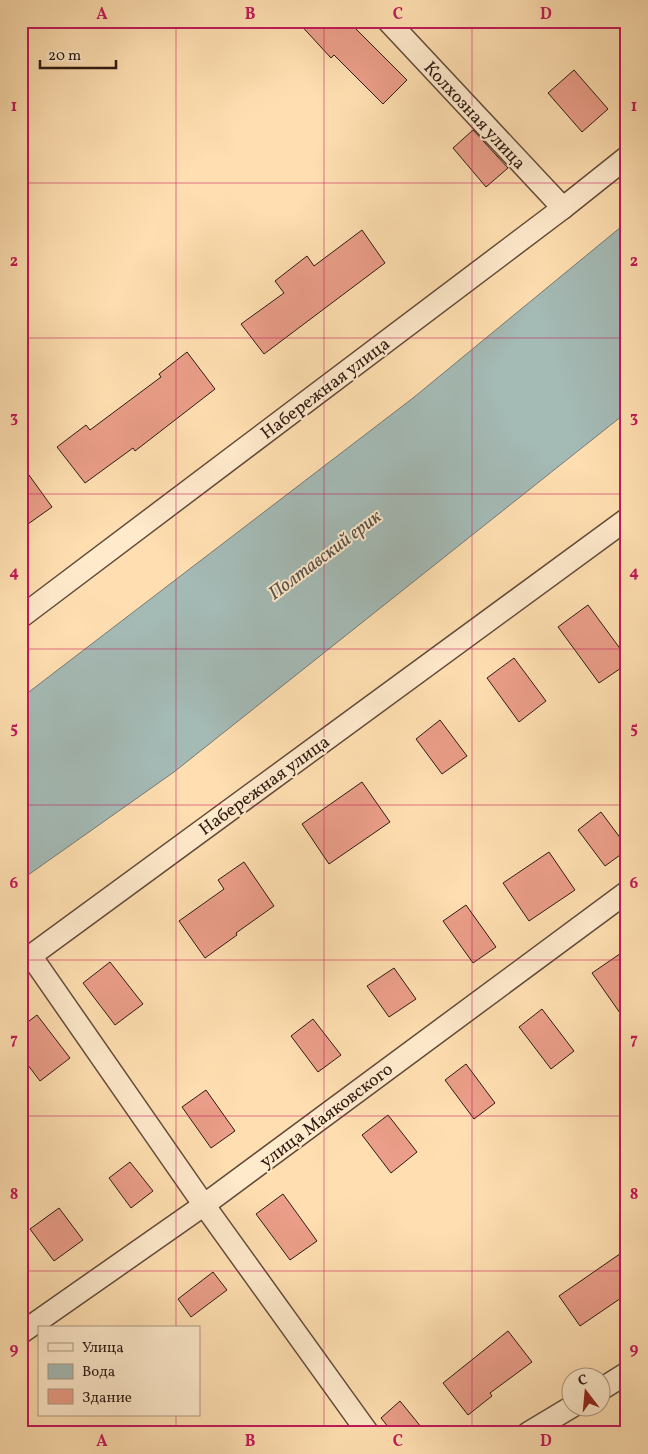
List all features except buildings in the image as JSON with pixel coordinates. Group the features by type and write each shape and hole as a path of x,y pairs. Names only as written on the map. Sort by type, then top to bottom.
{"street":[{"name":"Колхозная улица","path":"388,21 563,208"},
{"name":"Набережная улица","path":"21,617 563,208 627,157"},
{"name":"Набережная улица","path":"26,959 627,519"},
{"name":"улица Маяковского","path":"21,1333 204,1205 627,892"},
{"path":"26,959 368,1433"},
{"path":"610,1384 627,1373"},
{"path":"528,1433 560,1413"}],"water":[{"name":"Полтавский ерик","path":"627,222 627,412 174,772 21,880 21,698 413,398"}]}
